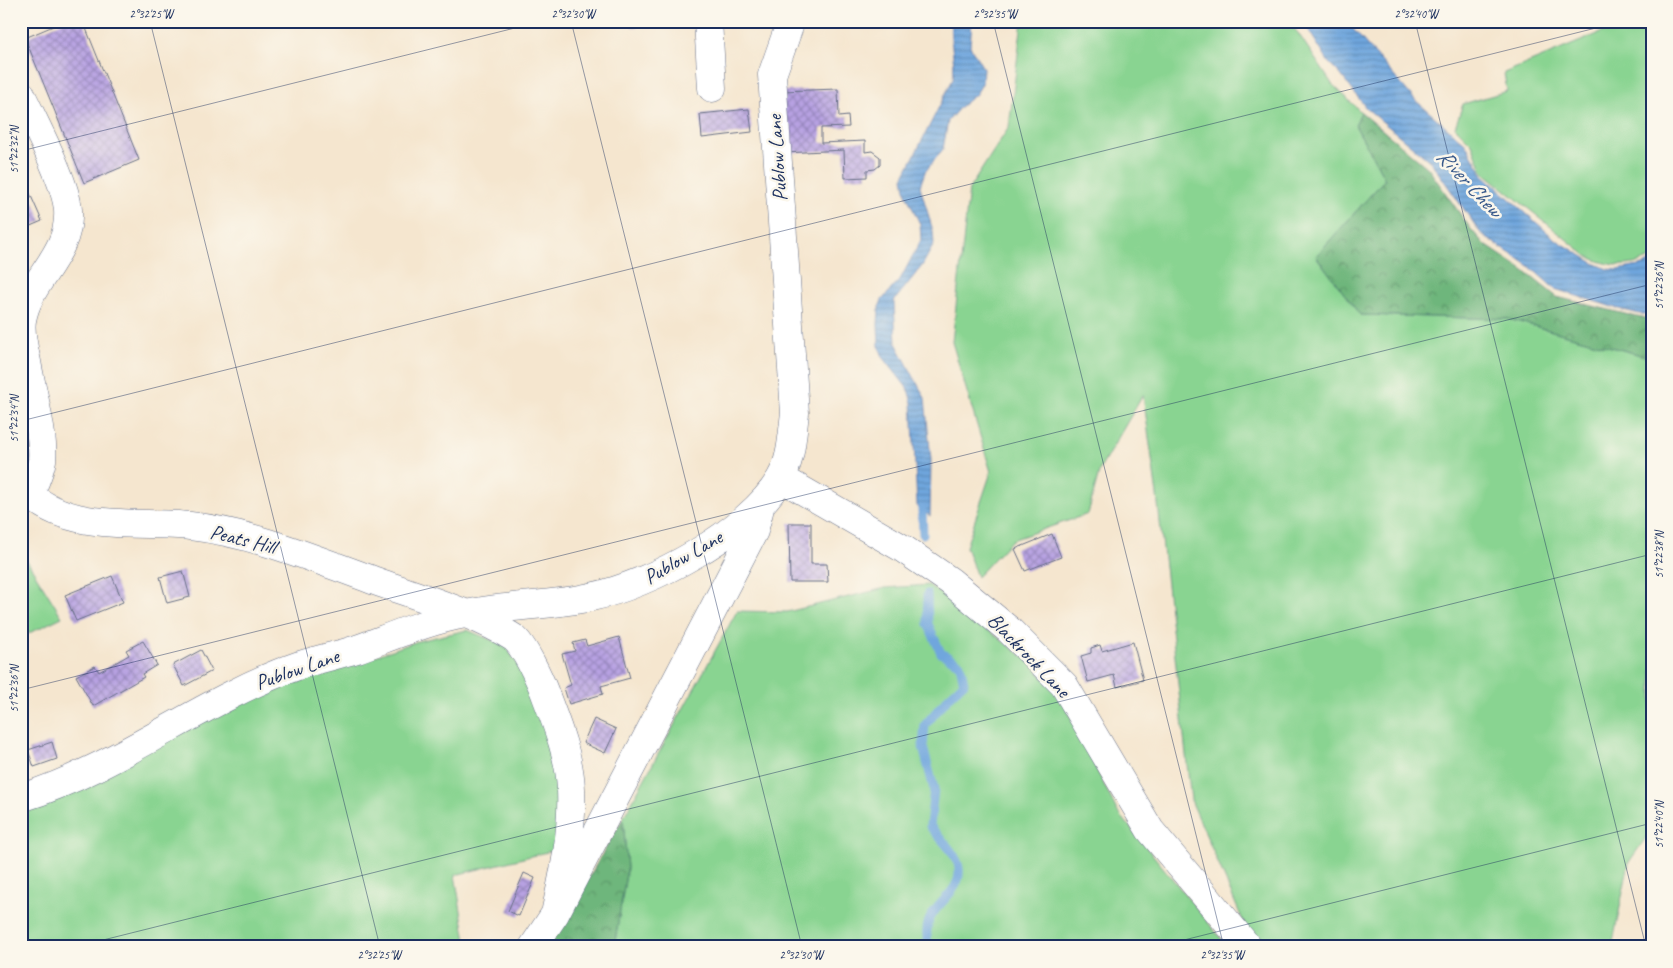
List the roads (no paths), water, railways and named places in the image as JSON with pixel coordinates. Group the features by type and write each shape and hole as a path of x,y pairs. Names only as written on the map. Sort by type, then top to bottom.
{"street":[{"path":"708,21 712,88"},
{"name":"Publow Lane","path":"21,798 128,753 239,689 300,665 356,649 402,630 465,614 592,597 652,578 714,542 761,504 781,478 790,453 795,413 772,75 791,21"},
{"path":"21,94 61,185 68,210 66,236 55,259 27,300 22,322 24,348 42,449 39,469 25,490"},
{"name":"Blackrock Lane","path":"781,478 902,548 950,581 1016,637 1064,686 1150,830 1248,947"},
{"name":"Peats Hill","path":"25,490 66,515 121,525 191,526 268,543 465,614 516,639 539,678 559,730 571,787 569,849 555,914"},
{"path":"532,947 555,914 754,531 761,504"}],"water":[{"path":"951,21 972,21 970,46 983,68 982,84 976,94 960,107 948,121 943,149 925,172 920,186 933,231 934,244 922,266 894,301 896,343 925,398 931,460 930,516 917,506 912,403 908,389 883,357 879,346 878,325 879,307 882,300 901,278 921,240 920,224 906,194 903,178 953,79 954,64"},
{"name":"River Chew","path":"1303,21 1346,21 1415,100 1465,143 1483,175 1555,239 1607,269 1618,270 1644,265 1652,260 1652,314 1640,314 1619,309 1555,289 1528,265 1482,235 1431,162 1366,108 1341,75 1329,63"}],"waterway":[{"path":"922,510 923,534"},
{"path":"927,594 928,624 941,653 960,664 964,683 948,698 925,725 923,747 934,789 930,826 951,851 958,862 959,868 958,879 954,888 929,921 927,933 929,947"}]}
